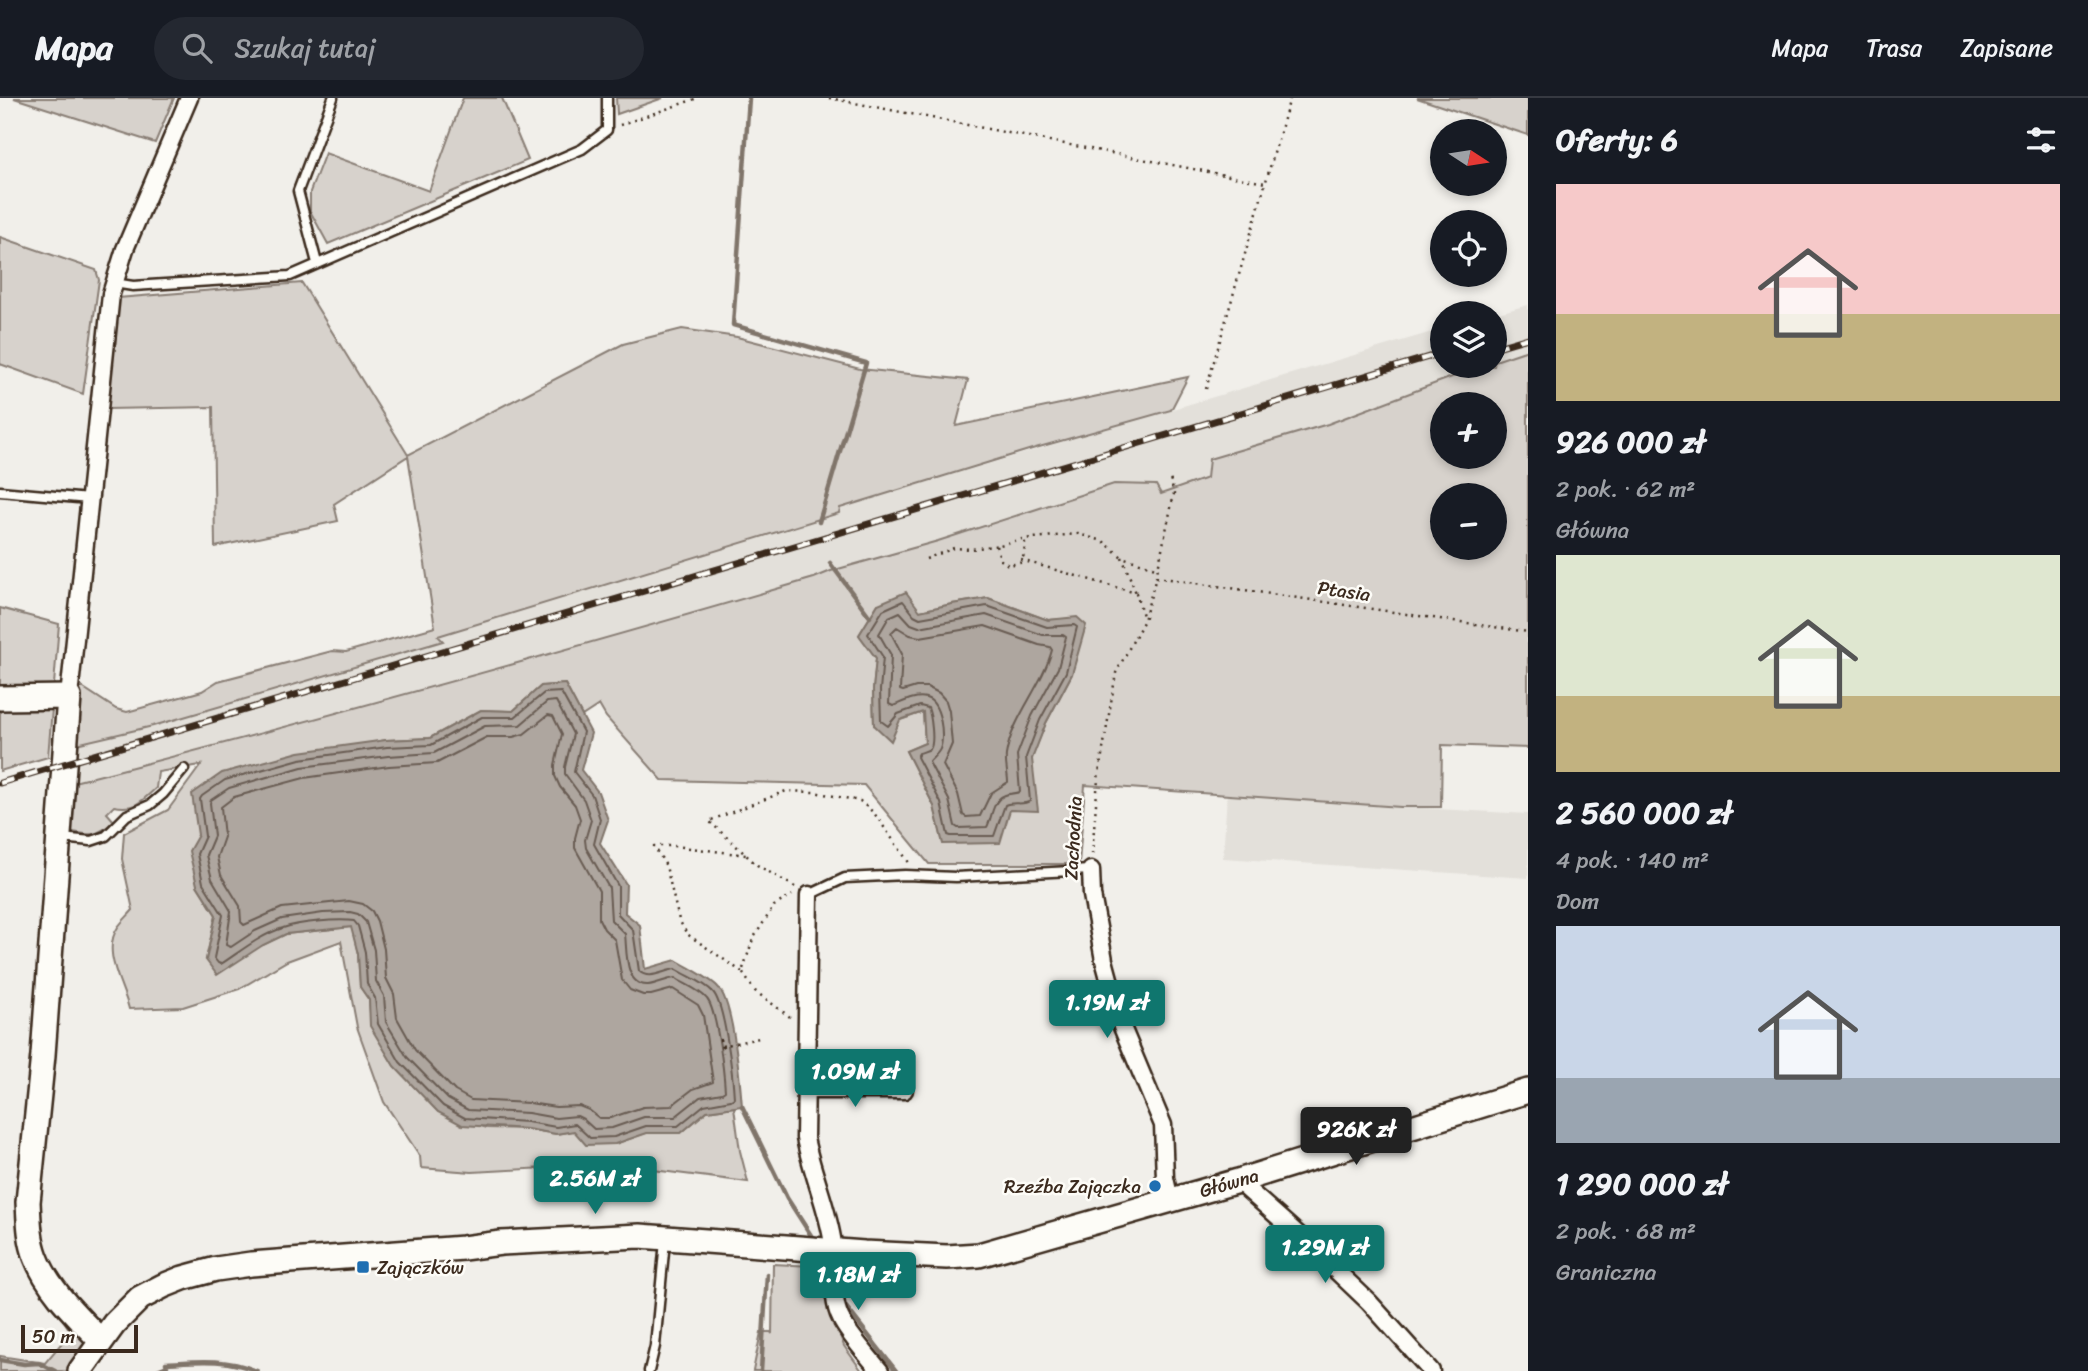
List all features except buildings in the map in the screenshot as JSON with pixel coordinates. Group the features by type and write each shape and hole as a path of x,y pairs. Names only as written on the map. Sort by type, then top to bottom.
{"main road":[{"path":"0,698 69,697 43,1055 28,1202 36,1258 58,1294 100,1340"},
{"name":"Główna","path":"80,1371 100,1340 140,1298 163,1286 216,1269 501,1243 640,1236 947,1258 979,1255 1238,1181 1528,1091"}],"street":[{"path":"69,697 114,283 125,249 189,98"},
{"name":"Zachodnia","path":"1091,870 1091,895 1104,960 1122,1027 1163,1125 1165,1178 1170,1200"},
{"path":"809,895 805,1138 831,1229 834,1284 840,1318 880,1371"},
{"path":"805,1090 904,1090"},
{"path":"1238,1181 1369,1302 1430,1371"}],"lane":[{"path":"317,263 298,191 333,98"},
{"path":"114,283 133,286 290,276 582,149 607,130 607,98"},
{"path":"0,491 89,499"},
{"path":"58,838 91,841 106,836 127,815 156,800 184,769"},
{"path":"809,895 845,878 956,877 1091,870"},
{"path":"649,1371 656,1333 666,1238"}],"path":[{"path":"607,130 698,98"},
{"path":"830,98 1265,183"},
{"path":"1206,389 1290,98"},
{"name":"Zachodnia","path":"1091,870 1092,828 1098,779 1116,673 1144,620 1156,577 1174,494 1170,478"},
{"path":"926,559 954,548 971,549 1022,539 1077,534 1103,541 1122,557 1158,569"},
{"path":"996,546 1001,560 1008,565 1020,563 1025,543 1022,539"},
{"path":"1122,557 1144,620"},
{"path":"1021,560 1136,593"},
{"name":"Ptasia","path":"1156,577 1528,632"},
{"path":"742,972 754,939 774,905 801,890 757,865 709,821 786,791 814,792 860,801 874,813 918,876"},
{"path":"746,855 654,846 666,866 679,920 687,934 742,972 755,990 797,1022 807,1026"},
{"path":"722,1046 759,1038"},
{"path":"720,1039 723,1053"}],"shaded area":[{"path":"14,98 174,98 155,143"},
{"path":"463,98 502,98 528,160 328,244 310,211 310,192 325,153 429,191"},
{"path":"616,98 663,98 617,114"},
{"path":"1417,98 1528,98 1528,135 1507,128 1507,119 1480,119"},
{"path":"0,237 96,270 99,280 83,394 0,364"},
{"path":"302,283 408,455 623,344 682,329 737,337 860,369 968,380 956,426 1188,377 1171,410 840,508 839,513 438,636 443,641 153,726 72,745 78,690 82,687 116,709 127,712 202,691 218,681 332,651 346,652 435,627 408,456 334,504 338,521 215,547 213,407 108,409 118,298"},
{"path":"1528,305 1528,350 1507,357 1507,311"},
{"path":"1430,333 1430,378 1449,378 1328,424 1210,459 1207,478 1161,494 1114,484 938,541 566,650 70,783 72,745 153,726 442,641 437,636 839,513 840,508"},
{"path":"1528,350 1528,748 1442,745 1441,807 1401,807 1085,785 1079,864 929,864 864,785 662,780 606,717 599,705 582,716 565,684 541,686 513,711 481,710 430,738 386,740 360,745 198,835 197,885 216,915 206,959 263,945 286,934 352,927 358,954 360,987 369,1000 371,1026 394,1066 438,1112 487,1128 527,1129 556,1134 574,1131 615,1144 646,1133 681,1133 707,1111 734,1107 740,1151 748,1182 653,1170 605,1171 563,1167 472,1172 421,1168 420,1156 384,1102 357,1027 341,941 287,961 239,989 183,1007 129,1009 112,957 113,937 133,910 122,859 124,833 168,810 201,765 158,772 156,788 137,804 127,807 114,806 107,813 114,821 93,834 68,831 70,783 629,632 938,541 1114,484 1156,485 1161,494 1207,478 1209,459 1328,424 1449,378 1507,378 1507,357","holes":["988,598 1048,620 1077,618 1072,674 1046,723 1010,810 943,843 934,806 906,751 925,743 923,712 874,725 876,658 859,635 878,604 920,611"]},
{"path":"0,608 59,624 48,757 0,771"},
{"path":"1227,794 1528,814 1528,878 1223,858"},
{"path":"773,1264 813,1266 844,1346 862,1371 753,1371 761,1332 772,1334"},
{"path":"49,1298 84,1332 86,1344 70,1371 0,1371 0,1356 45,1363 71,1332"}],"water":[{"path":"906,592 920,611 988,598 1048,620 1077,617 1086,625 1072,674 1046,723 1032,759 1038,811 1010,810 1000,843 943,844 934,806 906,751 925,743 923,712 900,720 891,741 874,725 876,658 859,635 878,604"},
{"path":"565,684 591,733 581,770 598,792 608,820 600,843 626,884 625,913 640,925 645,969 676,960 718,987 728,1009 742,1106 707,1111 681,1133 647,1133 615,1144 586,1145 574,1131 556,1134 527,1129 462,1125 438,1112 394,1066 370,1026 369,1000 360,987 358,954 351,927 286,934 263,945 217,975 206,960 216,915 197,885 189,851 198,835 192,794 222,773 299,752 386,740 430,738 481,710 513,711 541,686"}],"waterway":[{"path":"749,98 733,325 866,363 819,522"},
{"path":"830,563 870,617"},
{"path":"742,1106 787,1198 814,1240"},
{"path":"825,1266 826,1285"},
{"path":"761,1371 767,1274"},
{"path":"846,1307 896,1371"},
{"path":"0,1360 24,1364 39,1363 55,1371"},
{"path":"155,1371 167,1366 166,1363 201,1361 222,1362 257,1371"}],"railway":[{"path":"1507,344 1528,338"},
{"path":"0,783 1430,357"}],"place":[{"name":"Rzeźba Zajączka","path":"1155,1186"},
{"name":"Zajączków","path":"363,1267"}]}
